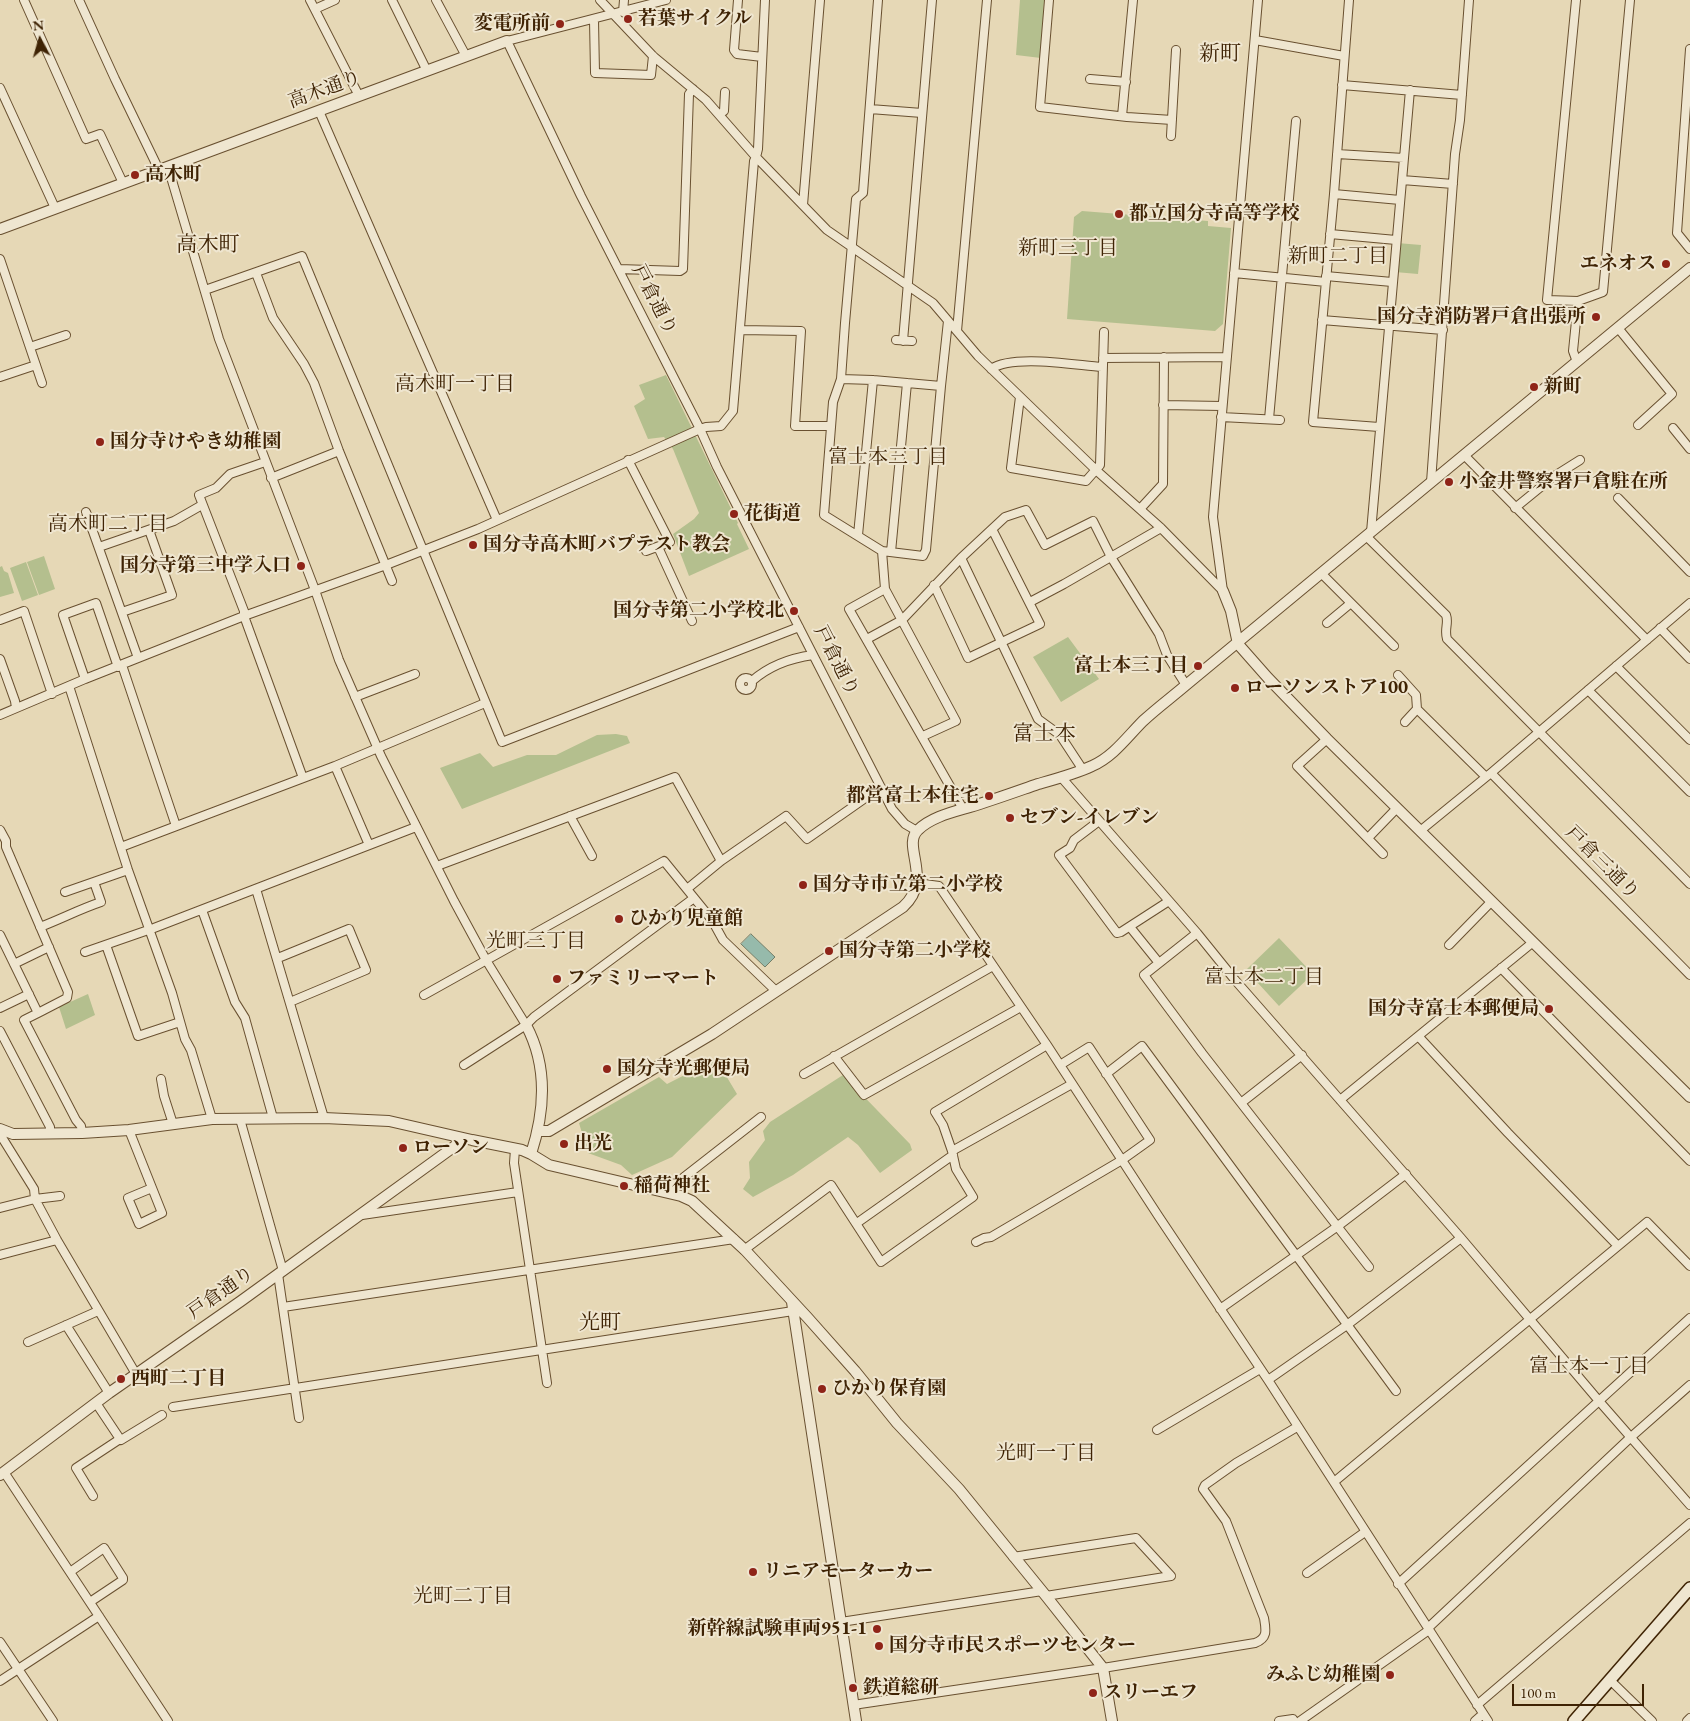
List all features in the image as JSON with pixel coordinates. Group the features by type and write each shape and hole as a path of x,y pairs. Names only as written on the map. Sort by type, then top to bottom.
{"main road":[{"path":"1574,1721 1690,1588"}],"street":[{"path":"24,0 86,139 100,134 123,183"},
{"path":"79,0 115,79 164,169 220,339 271,478 315,590 339,660 355,697 416,827 486,960 534,1039 542,1078 543,1096 539,1131 531,1154"},
{"path":"310,0 359,96"},
{"path":"314,9 335,0"},
{"path":"392,0 427,71"},
{"path":"436,0 466,56"},
{"path":"600,0 653,56 693,89 719,115 756,157 827,230 933,303 991,369 1097,471 1161,528 1223,591"},
{"path":"623,12 624,0"},
{"name":"高木通り","path":"0,229 466,56 507,42 666,0"},
{"path":"738,0 734,50 737,54 762,57"},
{"path":"0,715 244,616 423,551 700,429 721,426 733,412 754,161 756,157 765,0"},
{"path":"803,205 820,0"},
{"path":"878,0 863,193 856,199 841,380 833,402 824,515 882,552 923,556 926,550 948,321"},
{"path":"912,342 900,340 908,285 932,0"},
{"path":"957,331 987,0"},
{"path":"1049,0 1040,107 1172,120"},
{"path":"1122,116 1133,0"},
{"path":"1258,0 1213,517 1223,591 1231,611 1238,644 1327,739 1690,1097"},
{"path":"1349,0 1334,194 1313,422 1379,427"},
{"path":"1431,482 1469,0"},
{"path":"1576,0 1547,300 1578,301 1603,292 1630,0"},
{"path":"594,20 594,73 651,75 653,56"},
{"path":"1255,40 1344,56"},
{"name":"戸倉通り","path":"507,42 700,429 717,467 881,787 898,817 917,831"},
{"path":"1690,49 1676,233 1690,249"},
{"path":"1171,136 1176,50"},
{"path":"1090,79 1126,82"},
{"path":"1342,85 1462,95"},
{"path":"0,88 55,208"},
{"path":"619,269 680,271 683,269 689,94 693,89"},
{"path":"1410,90 1368,534 1446,615 1448,619 1444,632 1447,639 1690,884"},
{"path":"719,115 724,110 726,92"},
{"path":"870,109 922,113"},
{"path":"319,111 497,520"},
{"path":"1269,419 1296,121"},
{"path":"1337,154 1404,158"},
{"path":"1402,180 1453,184"},
{"path":"1334,194 1400,200"},
{"path":"1330,234 1396,240"},
{"path":"205,290 302,256 376,430 423,551 502,742 799,628"},
{"path":"0,259 42,383"},
{"path":"539,1131 549,1130 712,1034 903,907 912,896 918,883 914,847 917,831 931,821 1083,770 1104,759 1186,685 1238,644 1321,573 1690,268"},
{"path":"256,273 272,318 304,364 314,383 339,451 392,581"},
{"path":"1234,273 1392,282"},
{"path":"1577,362 1573,351 1578,301"},
{"path":"1322,320 1443,330"},
{"path":"1618,328 1672,394 1638,425"},
{"path":"741,330 801,331 795,426 831,426"},
{"path":"1020,396 1010,468 1086,481 1097,471 1100,465 1104,332"},
{"path":"30,348 66,335"},
{"path":"1140,509 1163,484 1164,357"},
{"path":"1103,358 1227,357"},
{"path":"991,369 998,364 1017,361 1102,367"},
{"path":"0,377 36,364"},
{"path":"841,380 873,380 941,386"},
{"path":"858,535 873,380"},
{"path":"891,552 907,383"},
{"path":"1163,405 1222,406"},
{"path":"1221,417 1280,420"},
{"path":"1673,428 1690,449"},
{"path":"271,478 339,451"},
{"path":"1464,455 1647,640"},
{"path":"628,460 670,542 646,552"},
{"path":"1516,508 1553,477 1580,460"},
{"path":"265,462 230,474 216,488 199,495 244,610 244,616 303,778"},
{"path":"1618,498 1690,572"},
{"path":"99,547 174,521 202,505"},
{"path":"867,640 902,620 961,558 1005,517 1026,510 1045,545 1092,521 1111,557 1159,634 1167,655 1186,685"},
{"path":"86,512 138,658"},
{"path":"1030,602 1161,528"},
{"path":"934,585 968,658 1040,624 992,529"},
{"path":"122,612 172,595 149,530"},
{"path":"658,546 692,621"},
{"path":"882,552 885,588 956,722 923,736"},
{"path":"961,558 1038,720 1060,735 1083,770"},
{"path":"1321,573 1394,646"},
{"path":"885,588 849,609 963,809"},
{"path":"85,679 63,615 96,603 176,826"},
{"path":"1327,623 1351,603"},
{"path":"1420,831 1489,775 1690,603"},
{"path":"0,620 24,611 52,694"},
{"path":"1660,628 1690,658"},
{"path":"752,680 770,668 788,660 813,654"},
{"path":"0,659 16,708"},
{"path":"1616,666 1690,740"},
{"path":"355,697 401,676 415,674"},
{"path":"1398,675 1416,695 1417,709 1405,722"},
{"path":"69,686 128,870 150,930 185,1039 191,1050 212,1119"},
{"path":"1588,690 1690,792"},
{"path":"121,846 335,766 485,703"},
{"name":"戸倉三通り","path":"1417,709 1489,775 1690,975"},
{"path":"1327,739 1296,766 1383,854"},
{"path":"335,766 368,845"},
{"path":"437,866 675,777 721,861"},
{"path":"1061,777 1462,1238 1598,1400 1689,1503"},
{"path":"687,889 721,861 786,816 807,839 881,787"},
{"path":"1368,838 1397,808"},
{"path":"570,816 592,856"},
{"path":"1099,821 1074,840 1070,848 1059,855 1118,933 1169,901"},
{"path":"85,952 150,930 416,827"},
{"path":"0,830 3,843 68,992 67,998 24,1020 76,1120 81,1126 82,1133"},
{"path":"424,995 664,861 712,920 723,940 776,991"},
{"path":"65,892 128,870"},
{"path":"40,927 100,902 94,882"},
{"path":"918,883 939,886 1047,1045 1268,1380 1486,1718 1475,1721"},
{"path":"256,889 324,1118"},
{"path":"464,1065 526,1025 534,1017 694,898"},
{"path":"1449,945 1491,902"},
{"path":"202,910 235,1002 245,1018 273,1118"},
{"path":"1130,927 1159,963"},
{"path":"278,958 349,928 366,970 290,1002"},
{"path":"1196,933 1144,975 1369,1267"},
{"path":"0,935 38,1012"},
{"path":"1340,1100 1532,943"},
{"path":"106,945 138,1036 180,1022"},
{"path":"14,964 49,948"},
{"path":"804,1074 993,966"},
{"path":"1501,968 1690,1161"},
{"path":"0,1008 29,994"},
{"path":"834,1056 864,1095 1021,1007"},
{"path":"0,1031 50,1127 50,1133"},
{"path":"1419,1037 1520,1146 1618,1246"},
{"path":"744,1250 831,1185 882,1262 973,1197 956,1169 953,1153 936,1112 1047,1045"},
{"path":"1106,1074 1142,1046 1396,1390"},
{"path":"976,1242 991,1237 1122,1160 1150,1140 1089,1047 1060,1066"},
{"path":"1241,1103 1302,1055"},
{"path":"161,1079 173,1124"},
{"path":"857,1223 953,1153 1072,1084"},
{"path":"666,1192 761,1117"},
{"path":"0,1129 13,1134 82,1133 129,1130 212,1119 324,1118 389,1121 516,1149 531,1154 548,1165 666,1192 692,1201 734,1239 855,1372 897,1423 959,1489 1044,1593 1103,1668 1112,1721"},
{"path":"240,1119 281,1273 283,1308 299,1418"},
{"path":"0,1129 3,1139 34,1189 35,1199 57,1240 136,1374"},
{"path":"129,1130 152,1188 162,1214 139,1224 128,1198 152,1188"},
{"name":"戸倉通り","path":"1,1471 281,1273 455,1146 461,1138"},
{"path":"516,1149 514,1163 547,1383"},
{"path":"1220,1309 1338,1226 1406,1174"},
{"path":"360,1215 518,1192"},
{"path":"0,1208 35,1199 60,1196"},
{"path":"1334,1482 1647,1222 1690,1266"},
{"path":"1268,1380 1347,1325 1462,1238"},
{"path":"283,1308 734,1239"},
{"path":"0,1255 57,1240"},
{"path":"173,1407 542,1350 793,1306"},
{"path":"793,1306 856,1721"},
{"path":"28,1342 98,1311"},
{"path":"1398,1584 1690,1318"},
{"path":"66,1325 109,1393"},
{"path":"1157,1430 1260,1369"},
{"path":"1300,1721 1428,1629 1690,1385"},
{"path":"96,1404 120,1439"},
{"path":"93,1496 76,1468 162,1414"},
{"path":"853,1705 1103,1668 1255,1643 1262,1640 1267,1632 1264,1618 1226,1521 1204,1489 1205,1485 1236,1463 1297,1427"},
{"path":"1,1471 168,1721"},
{"path":"1477,1704 1690,1523"},
{"path":"1307,1573 1365,1532"},
{"path":"841,1622 1170,1576 1136,1538 1013,1557"},
{"path":"70,1572 104,1548 123,1578 90,1602"},
{"path":"0,1681 99,1616"},
{"path":"0,1642 52,1721"},
{"path":"1610,1680 1652,1721"},
{"path":"1687,1721 1690,1718"},
{"path":"1280,1721 1292,1719 1294,1721"}],"green space":[{"path":"1020,0 1044,0 1041,58 1016,55"},
{"path":"1082,211 1208,221 1208,226 1231,228 1223,324 1215,331 1067,319 1074,217"},
{"path":"1397,243 1421,245 1418,274 1395,272"},
{"path":"666,375 749,549 689,576 673,534 694,519 699,513 673,449 664,437 648,439 634,406 645,399 639,385"},
{"path":"44,556 55,589 39,595 27,562"},
{"path":"26,562 38,595 22,601 10,568"},
{"path":"2,566 4,571 8,573 14,593 0,597 0,567"},
{"path":"1068,637 1099,679 1061,702 1033,657"},
{"path":"616,734 627,736 630,743 462,809 440,768 480,753 493,767 527,755 556,755 597,735"},
{"path":"1279,938 1313,974 1279,1006 1246,970"},
{"path":"88,994 95,1015 66,1029 59,1007"},
{"path":"716,1059 737,1094 672,1157 632,1175 621,1165 588,1153 579,1123 659,1077 667,1084"},
{"path":"843,1075 910,1144 912,1150 880,1173 858,1145 848,1137 793,1175 753,1197 743,1189 750,1178 749,1162 765,1140 763,1131 770,1122"}],"shaded area":[{"path":"751,934 775,957 765,967 741,944"}],"place":[{"name":"若葉サイクル","path":"628,19"},
{"name":"変電所前","path":"560,24"},
{"name":"高木町","path":"135,175"},
{"name":"都立国分寺高等学校","path":"1119,214"},
{"name":"エネオス","path":"1666,264"},
{"name":"国分寺消防署戸倉出張所","path":"1596,317"},
{"name":"新町","path":"1534,387"},
{"name":"国分寺けやき幼稚園","path":"100,442"},
{"name":"小金井警察署戸倉駐在所","path":"1449,482"},
{"name":"花街道","path":"734,514"},
{"name":"国分寺高木町バプテスト教会","path":"473,545"},
{"name":"国分寺第三中学入口","path":"301,566"},
{"name":"国分寺第二小学校北","path":"794,611"},
{"name":"富士本三丁目","path":"1198,666"},
{"name":"ローソンストア100","path":"1235,688"},
{"name":"都営富士本住宅","path":"989,796"},
{"name":"セブン-イレブン","path":"1010,818"},
{"name":"国分寺市立第二小学校","path":"803,885"},
{"name":"ひかり児童館","path":"619,919"},
{"name":"国分寺第二小学校","path":"829,951"},
{"name":"ファミリーマート","path":"557,979"},
{"name":"国分寺富士本郵便局","path":"1549,1009"},
{"name":"国分寺光郵便局","path":"607,1069"},
{"name":"出光","path":"564,1144"},
{"name":"ローソン","path":"403,1148"},
{"name":"稲荷神社","path":"624,1186"},
{"name":"西町二丁目","path":"121,1379"},
{"name":"ひかり保育園","path":"822,1389"},
{"name":"リニアモーターカー","path":"753,1572"},
{"name":"新幹線試験車両951-1","path":"877,1629"},
{"name":"国分寺市民スポーツセンター","path":"879,1646"},
{"name":"みふじ幼稚園","path":"1390,1675"},
{"name":"鉄道総研","path":"853,1688"},
{"name":"スリーエフ","path":"1093,1693"}],"district":[{"name":"新町","path":"1220,54"},
{"name":"高木町","path":"208,245"},
{"name":"新町三丁目","path":"1068,249"},
{"name":"新町二丁目","path":"1338,257"},
{"name":"高木町一丁目","path":"455,385"},
{"name":"富士本三丁目","path":"888,458"},
{"name":"高木町二丁目","path":"108,525"},
{"name":"富士本","path":"1044,734"},
{"name":"光町三丁目","path":"536,942"},
{"name":"富士本二丁目","path":"1264,978"},
{"name":"光町","path":"600,1323"},
{"name":"富士本一丁目","path":"1589,1367"},
{"name":"光町一丁目","path":"1046,1454"},
{"name":"光町二丁目","path":"463,1597"}]}
